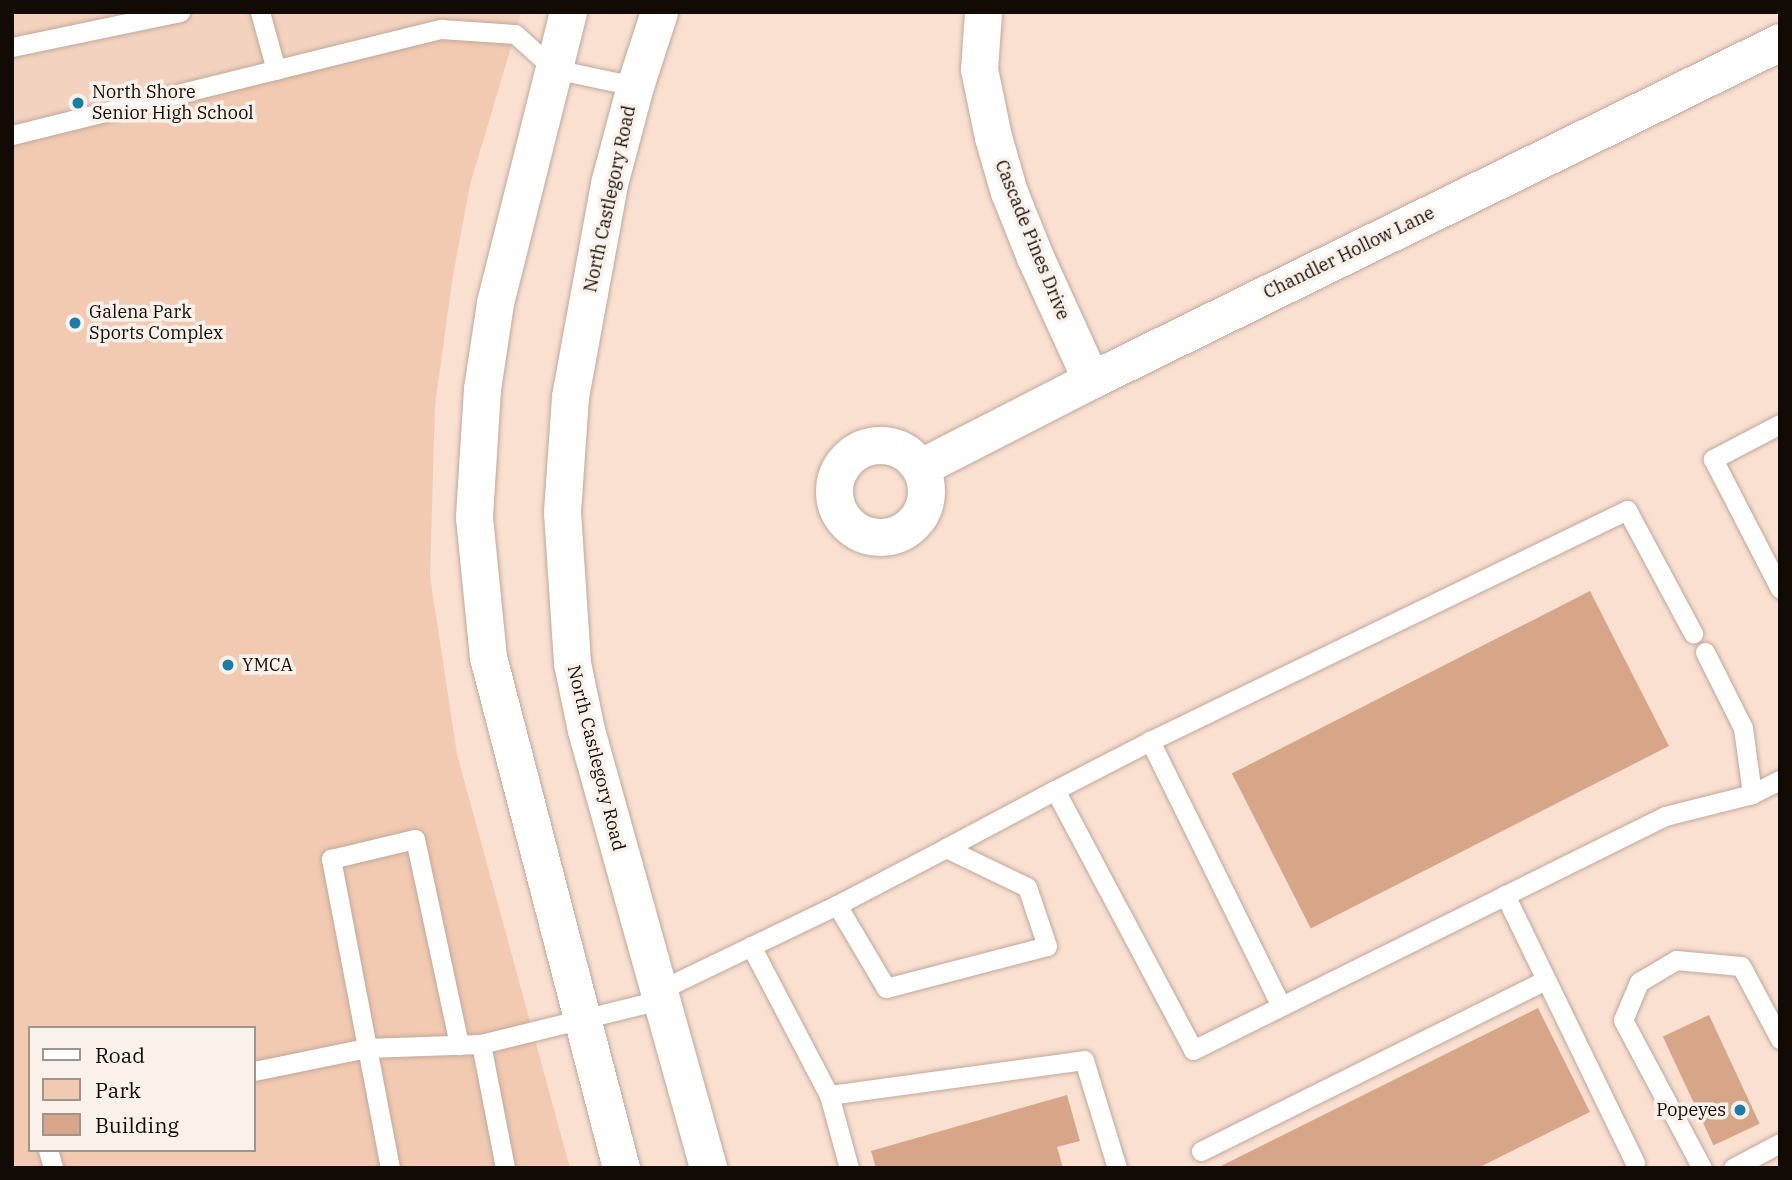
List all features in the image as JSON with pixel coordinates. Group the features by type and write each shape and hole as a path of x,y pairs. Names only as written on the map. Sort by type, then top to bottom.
{"street":[{"path":"568,12 495,303 482,389 474,517 488,657 621,1168"},
{"name":"North Castlegory Road","path":"659,12 635,86 609,184 570,397 562,512 572,663 586,730 708,1168"},
{"name":"Cascade Pines Drive","path":"983,12 979,69 993,137 1030,244 1091,380"},
{"name":"Chandler Hollow Lane","path":"921,467 1091,380 1780,42"}],"lane":[{"path":"12,47 180,12"},
{"path":"260,12 276,70"},
{"path":"12,135 440,29 514,34 554,69 635,86"},
{"path":"1780,424 1713,459 1780,589"},
{"path":"256,1071 366,1048 481,1044 583,1019 659,995 1150,741 1627,510 1693,633"},
{"path":"1705,652 1743,728 1752,794"},
{"path":"1150,741 1281,1006"},
{"path":"1055,790 1193,1050 1664,816 1752,794 1780,780"},
{"path":"390,1168 331,859 415,839 459,1045"},
{"path":"837,905 886,988 1047,946 1027,887 947,848"},
{"path":"1505,895 1632,1166"},
{"path":"751,946 829,1095 849,1168"},
{"path":"1702,1168 1623,1020 1639,982 1676,960 1741,966 1780,1039"},
{"path":"1201,1151 1545,980"},
{"path":"481,1044 505,1168"},
{"path":"829,1095 1084,1060 1117,1168"},
{"path":"1733,1168 1780,1143"}],"shaded area":[{"name":"North Shore Senior High School","path":"12,12 521,12 515,34 12,135"}],"green space":[{"name":"YMCA","path":"441,29 515,34 470,185 453,275 435,405 430,576 457,754 570,1168 12,1168 12,135"}],"building":[{"path":"1590,591 1669,746 1311,929 1232,774"},
{"path":"1538,1008 1590,1112 1478,1168 1217,1168"},
{"path":"1709,1015 1760,1124 1713,1145 1663,1037"},
{"path":"1067,1095 1080,1141 1057,1147 1063,1168 876,1168 871,1151"}],"place":[{"name":"North Shore Senior High School","path":"78,103"},
{"name":"Galena Park Sports Complex","path":"75,323"},
{"name":"YMCA","path":"228,665"},
{"name":"Popeyes","path":"1740,1110"}]}
